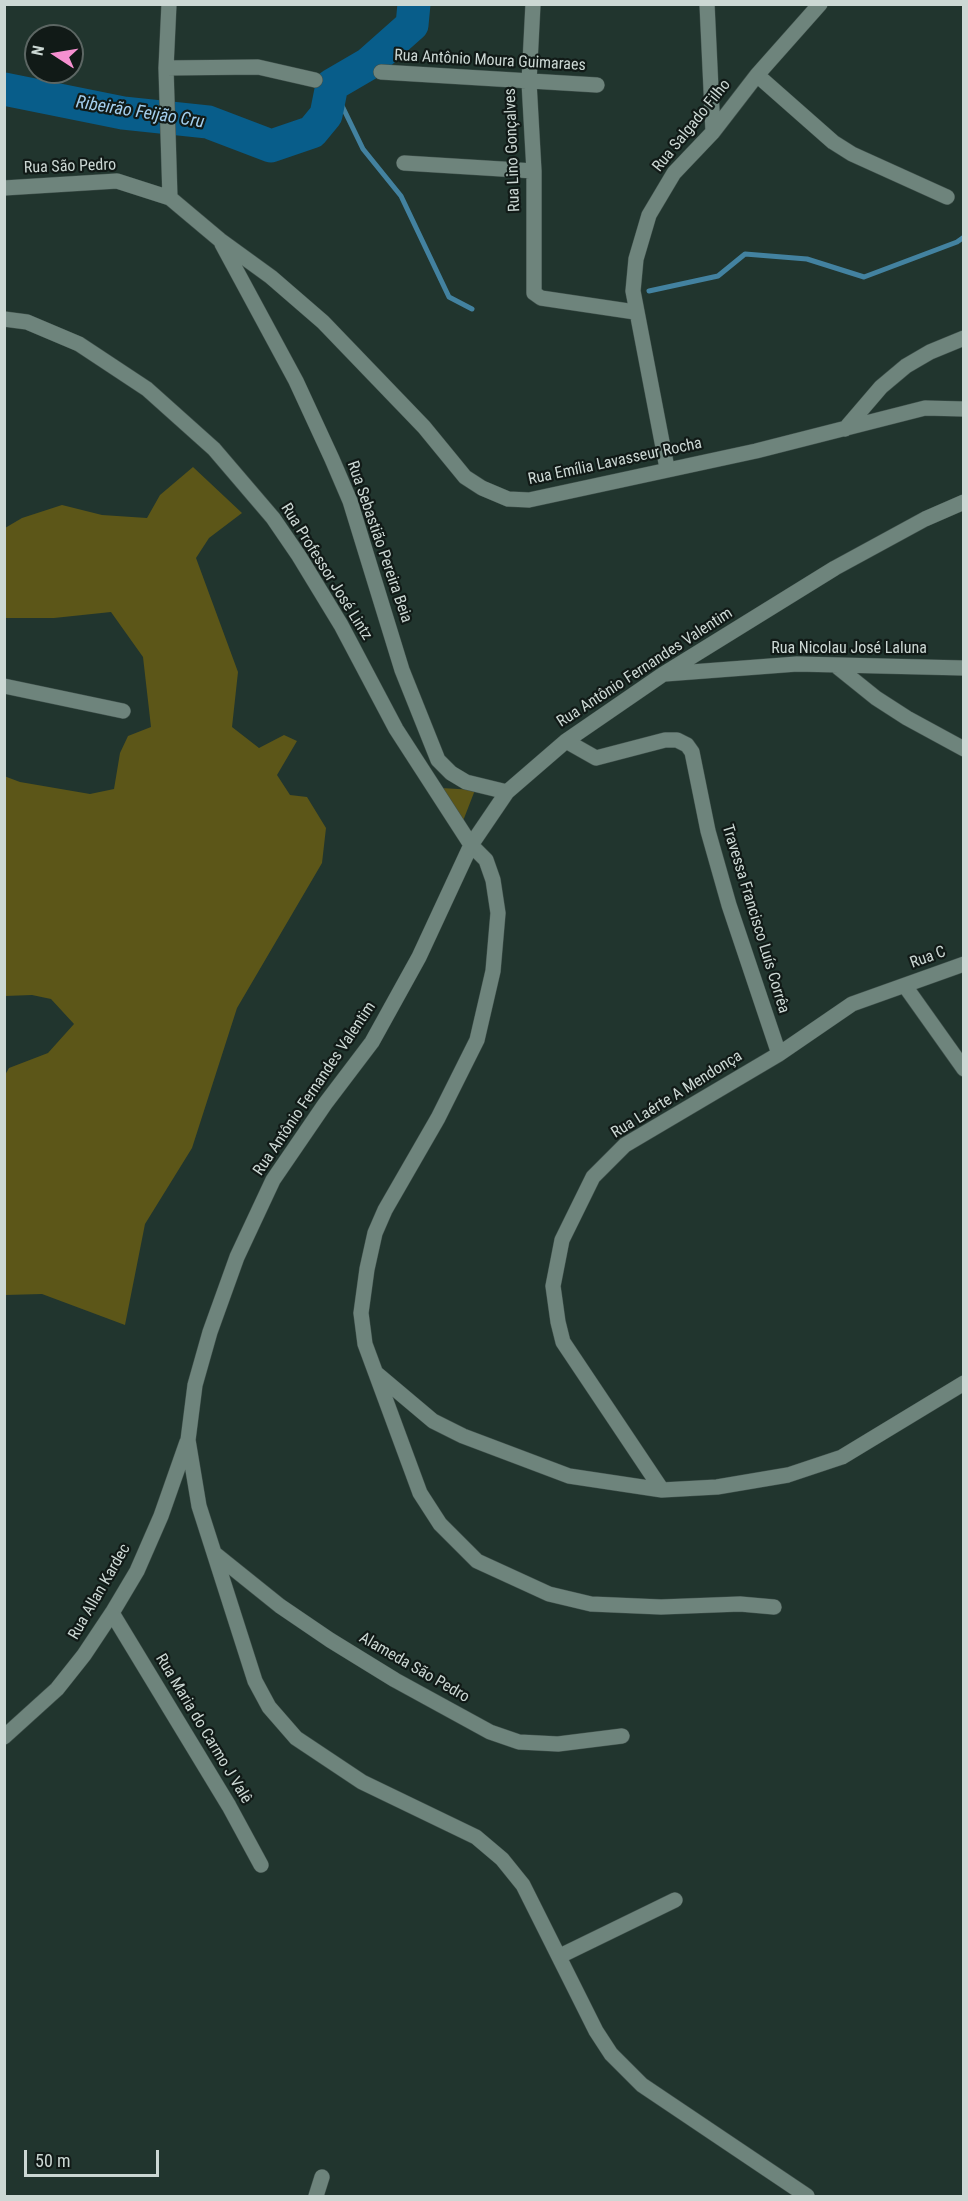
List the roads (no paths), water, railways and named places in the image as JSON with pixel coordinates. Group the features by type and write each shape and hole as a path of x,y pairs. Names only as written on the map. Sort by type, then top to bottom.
{"street":[{"path":"169,4 166,68 170,198"},
{"name":"Rua Lino Gonçalves","path":"533,4 529,82 534,171 534,293 541,298 635,312"},
{"path":"707,4 713,132"},
{"name":"Rua Salgado Filho","path":"668,468 635,312 633,291 636,259 649,215 674,173 713,132 757,75 820,4"},
{"path":"166,68 258,67 315,80"},
{"name":"Rua Antônio Moura Guimaraes","path":"381,72 597,85"},
{"path":"757,75 833,142 852,154 947,198"},
{"path":"404,163 534,171"},
{"name":"Rua São Pedro","path":"4,188 117,181 170,198"},
{"name":"Rua Emília Lavasseur Rocha","path":"170,198 220,240 271,277 323,322 424,427 465,477 508,499 530,500 668,468 756,451 925,408 963,409"},
{"name":"Rua Sebastião Pereira Beia","path":"220,240 296,381 350,501 402,670 438,760 451,773 466,782 507,792"},
{"name":"Rua Professor José Lintz","path":"4,319 27,322 79,344 147,389 214,449 273,518 299,556 341,625 396,729 471,845 486,860 493,880 498,913 494,972 477,1040 438,1118 385,1210 375,1233 361,1314 365,1344 420,1493 440,1524 477,1561 549,1594 591,1604 661,1607 740,1604 774,1607"},
{"path":"845,429 881,387 906,366 930,352 963,338"},
{"name":"Rua Antônio Fernandes Valentim","path":"807,2196 642,2085 611,2054 596,2031 523,1885 493,1851 476,1837 362,1782 296,1738 269,1707 255,1681 199,1506 188,1440 195,1384 210,1332 237,1257 269,1190 325,1104 372,1042 419,957 471,845 507,792 566,741 662,675 835,568 925,519 963,502"},
{"name":"Rua Nicolau José Laluna","path":"662,675 797,664 963,668"},
{"path":"835,665 891,708 963,749"},
{"path":"4,686 123,711"},
{"name":"Travessa Francisco Luís Corrêa","path":"566,741 596,758 665,740 677,740 687,745 692,752 708,831 729,905 779,1054"},
{"name":"Rua C","path":"905,986 963,964"},
{"path":"905,986 963,1069"},
{"name":"Rua Laérte A Mendonça","path":"662,1490 563,1342 553,1286 562,1240 593,1177 625,1145 779,1054 852,1004 905,986"},
{"path":"374,1371 433,1420 463,1436 569,1476 662,1490 717,1486 788,1475 842,1457 963,1383"},
{"name":"Rua Allan Kardec","path":"4,1737 57,1689 84,1655 112,1613 137,1571 188,1440"},
{"name":"Alameda São Pedro","path":"214,1553 280,1606 330,1640 395,1680 490,1732 519,1742 558,1744 622,1736"},
{"name":"Rua Maria do Carmo J Valê","path":"112,1613 229,1806 261,1865"},
{"path":"560,1956 675,1900"},
{"path":"316,2196 322,2177"}],"waterway":[{"name":"Ribeirão Feijão Cru","path":"4,89 123,113 208,122 271,146 312,132 326,115 332,85 368,64 412,25 414,4"},
{"path":"332,85 363,149 401,196 449,297 472,309"},
{"path":"649,291 718,276 745,254 807,259 864,277 957,242 964,237"}]}
